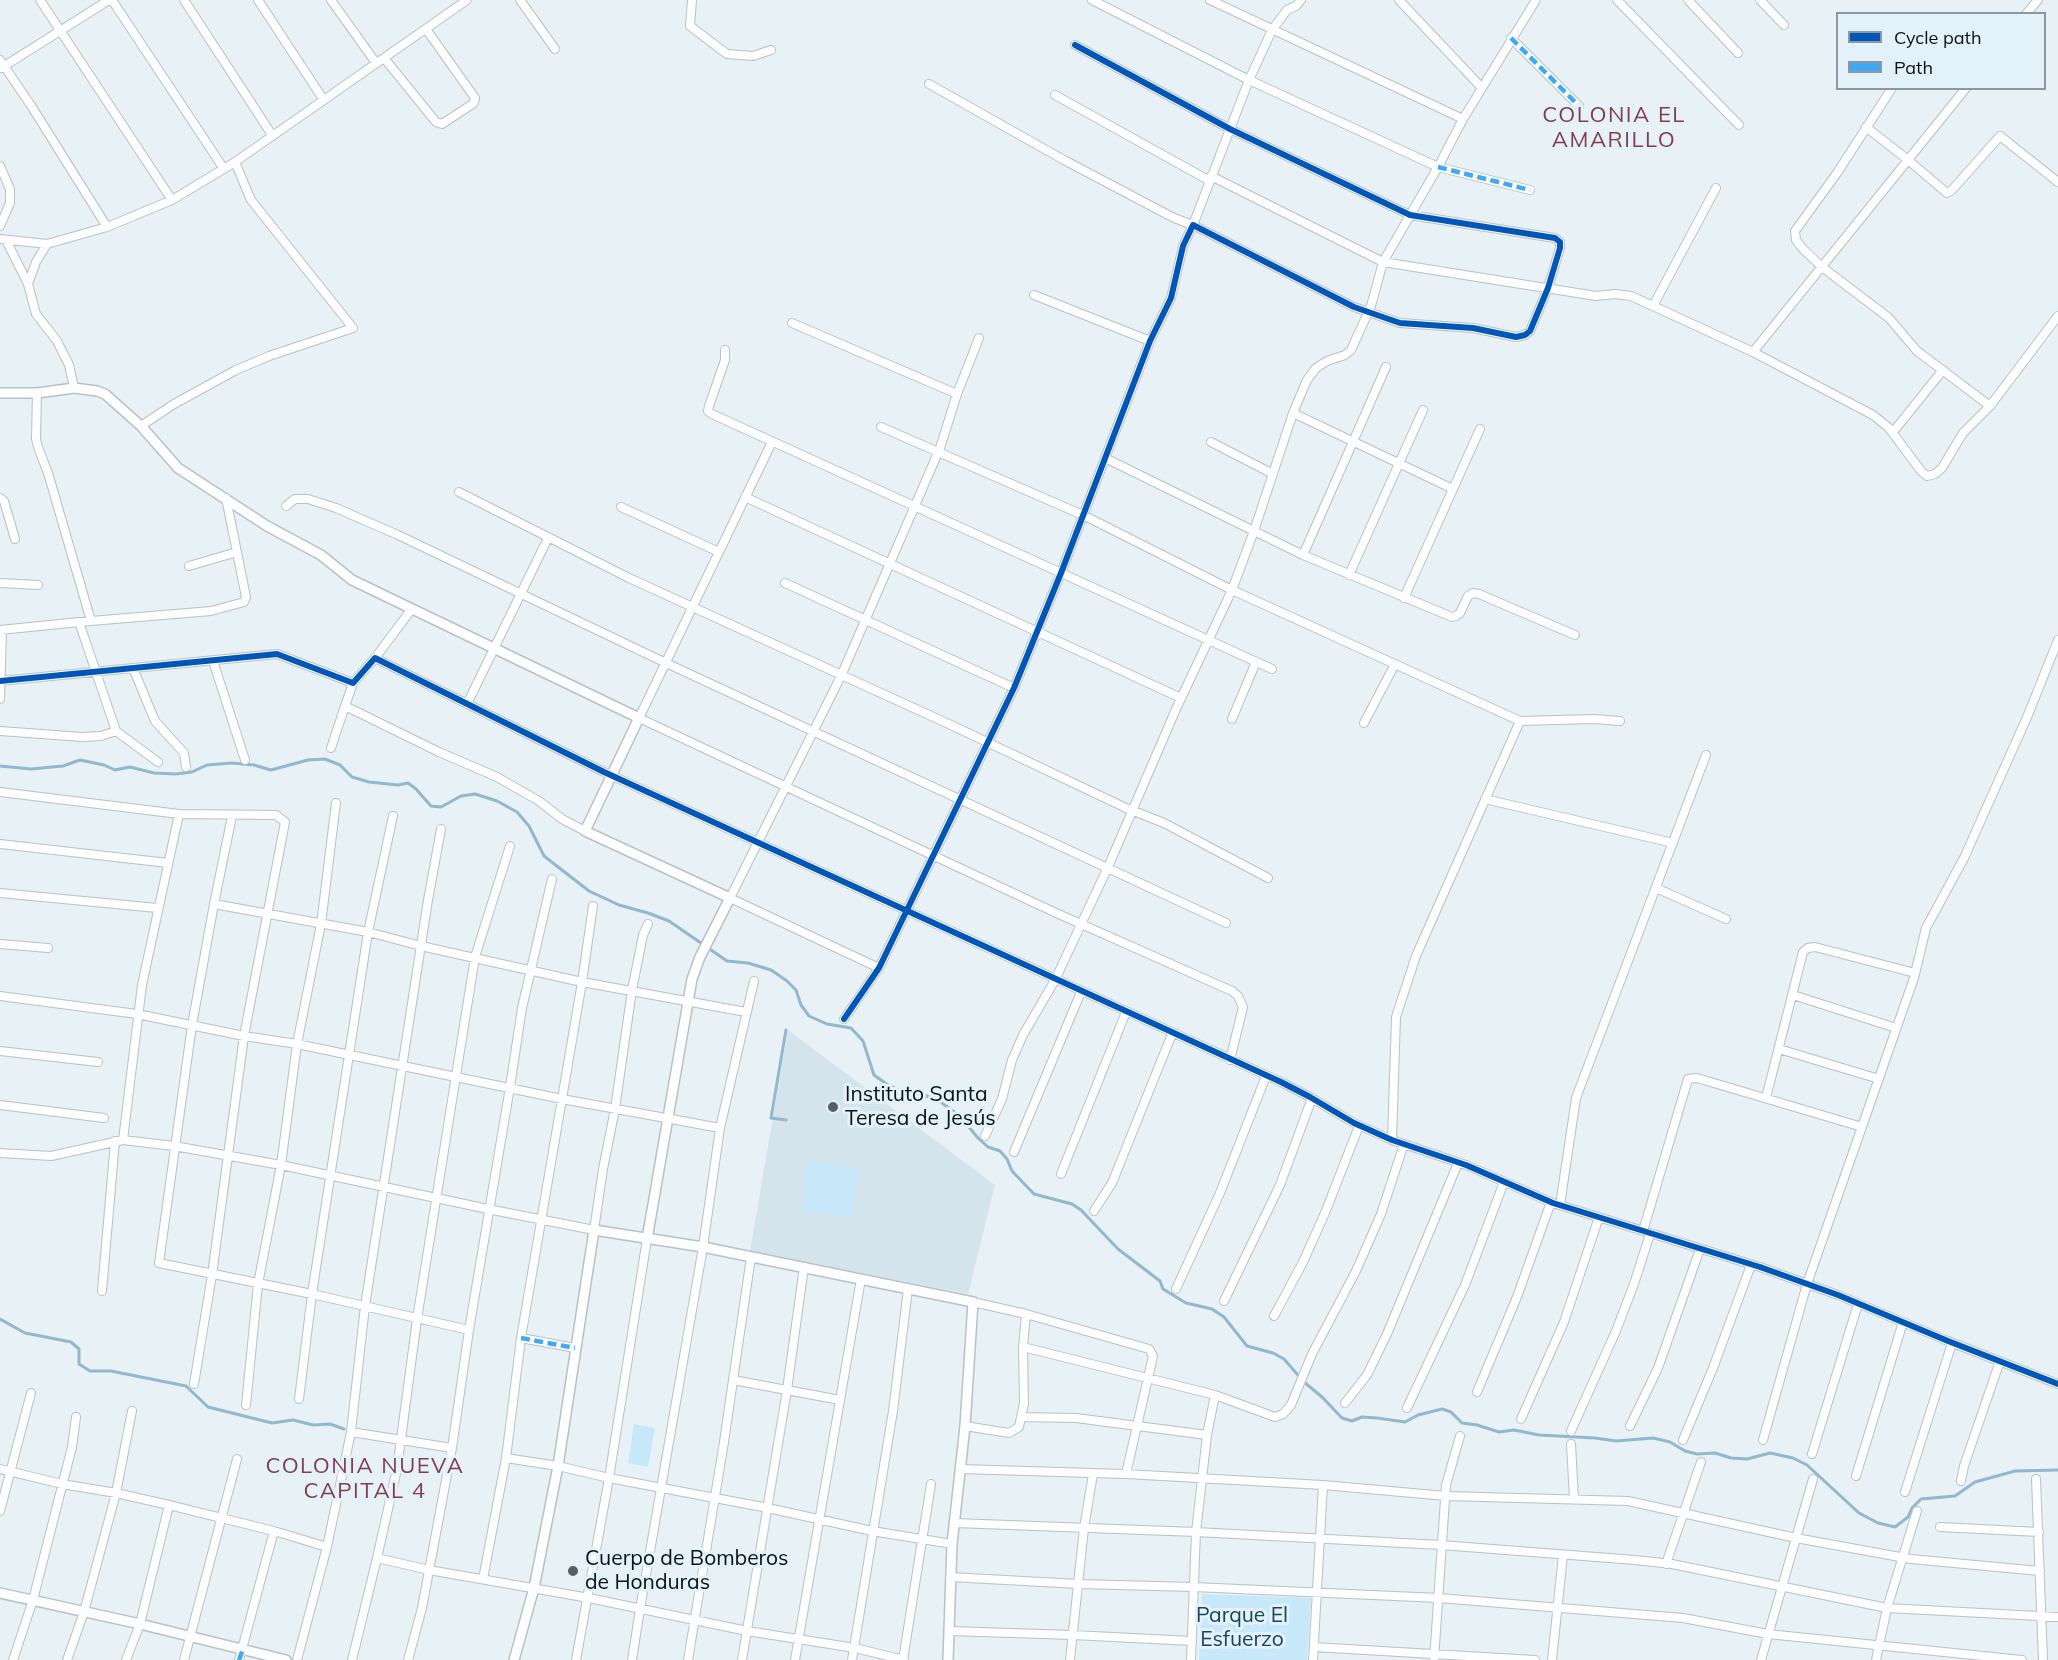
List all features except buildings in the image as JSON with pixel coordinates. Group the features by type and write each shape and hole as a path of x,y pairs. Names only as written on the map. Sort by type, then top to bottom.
{"street":[{"path":"40,0 172,200"},
{"path":"107,227 32,107 1,65 110,0 224,169"},
{"path":"184,0 272,135"},
{"path":"258,0 323,99"},
{"path":"331,0 376,63"},
{"path":"3,239 47,244 107,227 172,200 235,162 466,0"},
{"path":"520,0 555,49"},
{"path":"692,0 690,26 727,54 753,56 771,50"},
{"path":"1092,0 1249,80 1438,167 1530,190"},
{"path":"1210,0 1463,119"},
{"path":"844,1019 879,968 1014,687 1062,573 1150,341 1171,298 1183,246 1249,80 1272,30 1287,10 1296,6 1301,0"},
{"path":"1398,0 1482,88"},
{"path":"985,1136 1002,1099 1012,1060 1023,1035 1054,980 1108,867 1181,698 1232,590 1293,413 1307,380 1316,368 1351,350 1374,297 1383,262 1463,119 1536,0"},
{"path":"1617,0 1739,125"},
{"path":"1688,0 1738,53"},
{"path":"1760,0 1784,26"},
{"path":"2028,12 2038,0"},
{"path":"384,58 436,122 442,124 474,103 475,98 426,29"},
{"path":"1511,38 1579,106"},
{"path":"929,84 1064,160 1174,218 1193,225 1354,307 1401,323 1473,328 1516,337 1526,335 1530,331 1548,288 1560,248 1560,242 1555,238 1410,215 1230,129 1075,45"},
{"path":"1891,90 1837,173 1795,231 1796,240 1822,267 1889,318 1917,351 1990,406"},
{"path":"1754,352 1964,90"},
{"path":"1056,95 1210,178 1383,262 1596,297 1616,294 1630,296 1653,306 1754,352 1873,415 1893,432 1927,476 1935,474 1942,468 1963,433 1990,406 2057,319"},
{"path":"1866,127 1947,193 2001,136 2058,182"},
{"path":"141,426 174,404 236,370 269,356 353,328 251,200 235,162"},
{"path":"0,166 10,189 10,203 0,226"},
{"path":"1653,306 1716,188"},
{"path":"3,239 28,284 36,314 57,341 69,365 74,388"},
{"path":"28,284 36,262 47,244"},
{"path":"1034,295 1150,341"},
{"path":"792,323 957,394"},
{"path":"576,1660 589,1598 646,1239 692,979 702,952 841,676 939,452 957,394 979,338"},
{"path":"725,350 725,360 708,411 1272,669"},
{"path":"1303,555 1386,367"},
{"path":"1893,432 1943,370"},
{"path":"0,393 37,393 74,388 105,394 141,426 178,468 267,526 321,555 352,580 786,787 1081,924 1232,991 1238,996 1243,1007 1230,1060"},
{"path":"37,393 36,440 48,473 91,621"},
{"path":"1349,575 1424,410"},
{"path":"1293,413 1453,489"},
{"path":"881,427 1083,515 1232,590 1520,721 1594,719 1620,721"},
{"path":"1404,598 1480,429"},
{"path":"585,831 772,442"},
{"path":"1211,442 1273,474"},
{"path":"1105,458 1303,555 1452,617 1456,616 1468,596 1473,593 1575,634"},
{"path":"459,492 548,538 692,607 1131,810 1164,822 1268,878"},
{"path":"745,496 1181,698"},
{"path":"0,498 4,501 15,538"},
{"path":"0,699 1,630 211,611 244,602 246,597 226,498"},
{"path":"286,506 296,499 308,499 336,508 398,535 666,663 1226,923"},
{"path":"621,507 718,552"},
{"path":"467,704 548,538"},
{"path":"189,566 237,552"},
{"path":"0,583 38,585"},
{"path":"785,583 1014,687"},
{"path":"331,748 353,683 411,610"},
{"path":"79,622 116,731 158,762"},
{"path":"1763,1440 1807,1284 1915,973 1926,928 1964,858 2028,715 2058,640"},
{"path":"1,681 277,654 353,683"},
{"path":"375,657 611,776 1266,1076 1312,1098 1359,1126 1458,1163 1551,1202 1807,1284 2058,1384"},
{"path":"213,661 245,760"},
{"path":"1232,718 1256,662"},
{"path":"1364,723 1395,664"},
{"path":"133,668 155,721 181,748 186,767"},
{"path":"345,706 439,752 497,777 539,801 562,819 585,831 879,968"},
{"path":"1392,1140 1396,1017 1416,956 1520,721"},
{"path":"0,731 82,737 102,736 116,731"},
{"path":"1560,1205 1576,1098 1706,755"},
{"path":"0,792 179,814 276,815 285,822 244,1036 212,1275 194,1384"},
{"path":"1485,800 1673,843"},
{"path":"246,1405 258,1284 281,1165 297,1044 321,924 336,803"},
{"path":"102,1291 119,1141 137,1014 179,814"},
{"path":"232,816 192,1025 159,1263 469,1329"},
{"path":"299,1399 312,1294 368,932 393,816"},
{"path":"297,1660 327,1547 351,1432 365,1306 441,829"},
{"path":"0,844 168,863"},
{"path":"352,1660 397,1469 417,1319 475,957 510,846"},
{"path":"408,1660 422,1608 452,1448 488,1209 529,971 552,879"},
{"path":"1656,888 1726,918"},
{"path":"0,893 158,908"},
{"path":"214,904 368,932 582,982 746,1012"},
{"path":"483,1579 506,1458 521,1338 582,982 592,906"},
{"path":"514,1660 534,1588 558,1466 632,990 643,935 648,924"},
{"path":"0,944 48,948"},
{"path":"1766,1098 1803,952 1815,947 1915,973"},
{"path":"633,1660 703,1247 720,1128 754,981"},
{"path":"1014,1152 1081,992"},
{"path":"1793,994 1896,1028"},
{"path":"0,996 137,1014 244,1036 297,1044 562,1099 720,1128"},
{"path":"1061,1174 1126,1012"},
{"path":"1094,1211 1117,1173 1172,1034"},
{"path":"1779,1049 1878,1079"},
{"path":"0,1051 98,1062"},
{"path":"1176,1289 1221,1193 1266,1076"},
{"path":"1571,1431 1616,1331 1646,1233 1688,1079 1697,1078 1862,1127"},
{"path":"1224,1301 1280,1185 1312,1098"},
{"path":"0,1105 104,1118"},
{"path":"1274,1316 1304,1262 1359,1126"},
{"path":"0,1153 51,1155 119,1141 174,1146 281,1165 594,1230 703,1247 973,1302 1026,1314 1149,1349 1153,1356 1126,1474"},
{"path":"1023,1347 1215,1395 1275,1417 1284,1414 1291,1405 1312,1354 1356,1271 1381,1214 1404,1144"},
{"path":"1345,1403 1367,1375 1387,1334 1458,1163"},
{"path":"1407,1408 1465,1285 1504,1182"},
{"path":"1477,1392 1517,1297 1551,1202"},
{"path":"1521,1419 1564,1322 1599,1218"},
{"path":"1630,1426 1658,1368 1700,1249"},
{"path":"688,1660 751,1257"},
{"path":"1683,1440 1713,1368 1750,1265"},
{"path":"742,1660 787,1390 804,1268"},
{"path":"795,1660 861,1279"},
{"path":"852,1660 893,1411 908,1289"},
{"path":"948,1660 952,1544 973,1302"},
{"path":"1812,1454 1858,1304"},
{"path":"964,1426 1009,1432 1019,1427 1024,1404 1023,1347 1026,1314"},
{"path":"1856,1476 1903,1322"},
{"path":"521,1338 575,1348"},
{"path":"1905,1492 1952,1343"},
{"path":"1961,1481 1964,1466 2000,1362"},
{"path":"733,1380 840,1400"},
{"path":"0,1511 31,1393"},
{"path":"1191,1660 1196,1532 1207,1435 1215,1395"},
{"path":"67,1660 84,1612 116,1493 132,1411"},
{"path":"13,1660 33,1600 72,1446 76,1417"},
{"path":"1022,1417 1076,1418 1207,1435"},
{"path":"351,1432 452,1448"},
{"path":"1435,1657 1446,1485 1460,1436"},
{"path":"1571,1444 1574,1499"},
{"path":"506,1458 558,1466 872,1531 952,1544"},
{"path":"184,1660 237,1459"},
{"path":"1666,1564 1701,1462"},
{"path":"0,1469 169,1505 274,1531 327,1547"},
{"path":"960,1469 1203,1478 1323,1485 1446,1496 1628,1501 1796,1538 1903,1557 2040,1571"},
{"path":"1070,1660 1084,1528 1093,1474"},
{"path":"1761,1660 1814,1479"},
{"path":"2036,1479 2043,1660"},
{"path":"377,1558 747,1631 855,1648 904,1660 931,1484"},
{"path":"1313,1660 1323,1485"},
{"path":"126,1660 140,1624 169,1505"},
{"path":"1876,1660 1887,1608 1917,1511"},
{"path":"955,1523 1196,1532 1441,1545 1563,1555 1666,1564 1887,1608 2058,1617"},
{"path":"1940,1527 2039,1532"},
{"path":"239,1660 274,1531"},
{"path":"1552,1660 1563,1555"},
{"path":"950,1577 1439,1598 1683,1618 1768,1634 2022,1660"},
{"path":"0,1593 286,1660"},
{"path":"950,1631 1192,1641"},
{"path":"1314,1647 1435,1657 1535,1660"}],"shaded area":[{"name":"Instituto Santa Teresa de Jesús","path":"788,1030 995,1185 968,1294 750,1251"}],"green space":[{"path":"809,1161 859,1168 851,1218 802,1210"},
{"path":"634,1424 655,1428 648,1467 628,1463"},
{"name":"Parque El Esfuerzo","path":"1202,1594 1311,1598 1307,1660 1199,1660"}],"waterway":[{"path":"0,766 31,769 63,766 80,760 115,770 130,767 154,773 176,774 192,772 207,765 232,763 254,765 271,770 308,760 325,759 340,765 352,777 369,782 398,785 408,783 431,806 441,807 461,796 475,794 497,801 517,812 529,826 544,856 589,891 619,905 669,921 727,961 748,963 771,970 787,981 796,990 801,1005 809,1016 827,1024 851,1028 863,1041 874,1075 888,1085 906,1093 924,1095 939,1101 959,1115 988,1147 1000,1151 1007,1159 1012,1171 1034,1194 1072,1204 1081,1210 1118,1249 1160,1281 1163,1289 1186,1303 1212,1309 1224,1317 1247,1346 1273,1353 1284,1359 1304,1382 1342,1418 1352,1421 1362,1417 1405,1422 1418,1415 1442,1409 1451,1412 1462,1423 1499,1432 1514,1430 1539,1435 1616,1441 1653,1438 1670,1442 1685,1451 1697,1454 1715,1453 1731,1458 1747,1459 1770,1453 1793,1458 1807,1465 1859,1513 1878,1523 1895,1527 1908,1517 1912,1508 1921,1499 1955,1496 1975,1482 2015,1471 2058,1470"},
{"path":"786,1030 771,1118 786,1120"},
{"path":"0,1319 25,1333 71,1342 79,1349 79,1364 90,1371 111,1371 186,1386 208,1407 272,1423 293,1420 313,1425 330,1424 344,1429"}],"marked path":[{"path":"1511,38 1579,106"},
{"path":"1438,167 1530,190"},
{"path":"521,1338 575,1348"},
{"path":"239,1660 243,1649"}],"cycle path":[{"path":"844,1019 879,968 1014,688 1150,341 1171,298 1183,246 1193,225 1354,307 1400,323 1473,328 1516,337 1530,331 1548,288 1560,248 1560,242 1555,238 1410,215 1230,129 1075,45"},
{"path":"0,681 277,654 353,683 375,658 604,772 1281,1082 1354,1123 1392,1140 1466,1165 1553,1203 1760,1267 1838,1295 2058,1384"}],"place":[{"name":"Instituto Santa Teresa de Jesús","path":"833,1107"},
{"name":"Cuerpo de Bomberos de Honduras","path":"573,1571"}],"district":[{"name":"COLONIA EL AMARILLO","path":"1614,128"},
{"name":"COLONIA NUEVA CAPITAL 4","path":"365,1478"}]}
